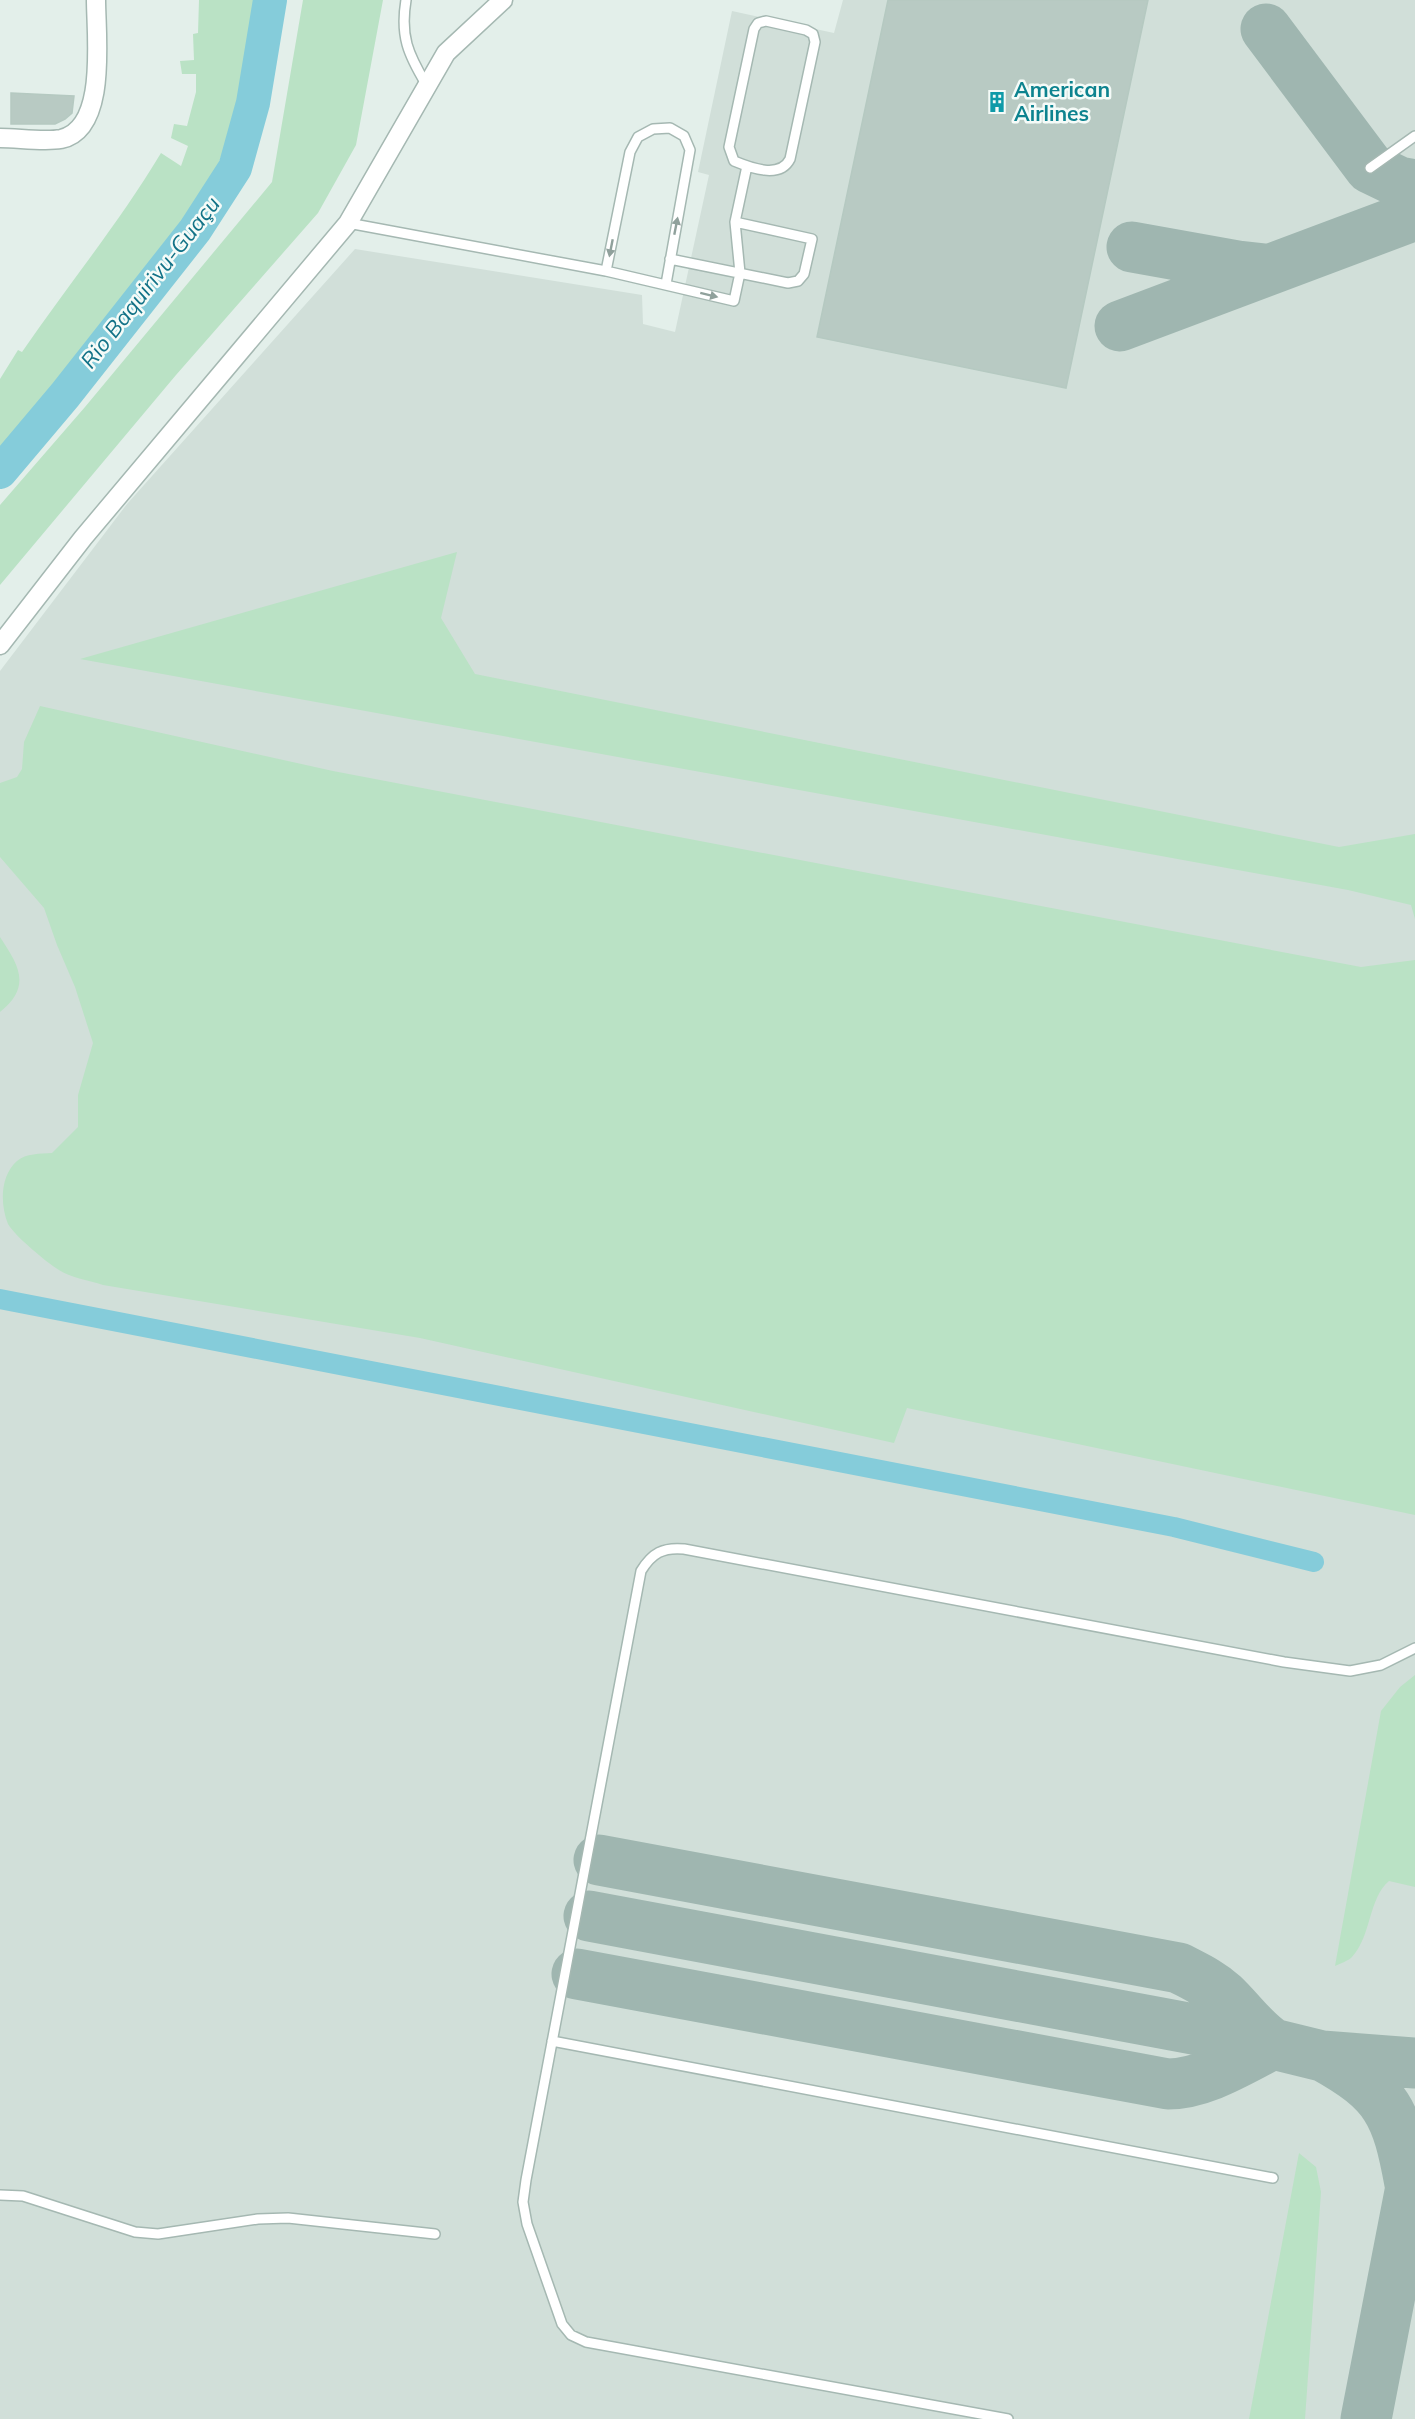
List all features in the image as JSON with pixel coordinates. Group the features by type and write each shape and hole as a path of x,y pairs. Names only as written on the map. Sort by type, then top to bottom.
{"street":[{"path":"0,138 60,139 75,133 85,122 93,105 96,84 96,0"},
{"path":"0,645 83,538 348,223 426,84 446,53 503,0"}],"lane":[{"path":"406,0 403,19 409,55 426,84"},
{"path":"766,21 806,30 813,34 814,42 790,159 786,166 778,171 747,166 734,161 729,147 754,29 758,23 766,21"},
{"path":"606,271 630,152 638,137 653,129 670,128 684,136 690,150 666,284"},
{"path":"1370,168 1415,136"},
{"path":"348,223 606,271 734,301 740,273 735,222 747,166"},
{"path":"670,259 788,283 798,281 804,274 812,239 735,222"},
{"path":"1008,2419 586,2342 572,2335 562,2324 527,2224 524,2202 552,2041 641,1571 649,1559 660,1551 671,1548 684,1549 1261,1658 1350,1671 1381,1665 1415,1648"},
{"path":"552,2041 1274,2178"},
{"path":"0,2195 23,2196 135,2232 158,2234 258,2219 288,2218 435,2234"}],"shaded area":[{"path":"843,0 1415,0 1415,2419 0,2419 0,671 127,504 355,249 642,295 643,324 675,332 709,175 698,172 732,11 834,33"}],"green space":[{"path":"199,0 263,0 245,92 201,211 115,322 0,452 0,379 18,350 22,352 111,229 161,153 181,166 188,146 171,138 174,124 187,126 196,92 196,74 182,74 180,61 194,60 193,34 198,33"},
{"path":"303,0 383,0 356,145 318,213 176,375 0,585 0,505 85,407 272,182"},
{"path":"457,552 441,618 475,674 1339,847 1415,834 1415,919 1411,905 1348,890 80,659"},
{"path":"40,706 333,771 1361,967 1415,960 1415,1515 907,1408 894,1443 420,1338 103,1285 64,1273 31,1248 12,1229 5,1216 3,1199 7,1174 17,1161 29,1155 52,1153 78,1127 78,1095 93,1043 75,987 44,908 0,857 0,783 17,777 22,769 24,742"},
{"path":"0,937 13,957 19,984 10,1003 0,1012"},
{"path":"1415,1675 1415,1887 1389,1881 1377,1897 1358,1948 1350,1958 1335,1966 1381,1711 1400,1687"},
{"path":"1299,2153 1316,2167 1321,2192 1305,2419 1249,2419"}],"building":[{"name":"American Airlines","path":"888,0 1148,0 1066,388 817,337"},
{"path":"11,93 74,96 72,113 55,124 11,124"}],"waterway":[{"name":"Rio Baquirivu-Guaçu","path":"0,472 65,395 195,230 235,168 253,103 270,0"},
{"path":"0,1299 1174,1527 1314,1562"}],"taxiway":[{"path":"1266,29 1370,168 1399,182 1415,185"},
{"path":"1120,326 1415,215"},
{"path":"1132,247 1265,269"},
{"path":"577,1974 1168,2084 1209,2076 1273,2044 1218,1991 1179,1968 599,1860"},
{"path":"589,1916 1273,2044 1322,2056 1415,2063"},
{"path":"1323,2056 1362,2081 1386,2107 1400,2139 1410,2184"},
{"path":"1366,2419 1415,2166"}],"place":[{"name":"American Airlines","path":"997,102"}]}
